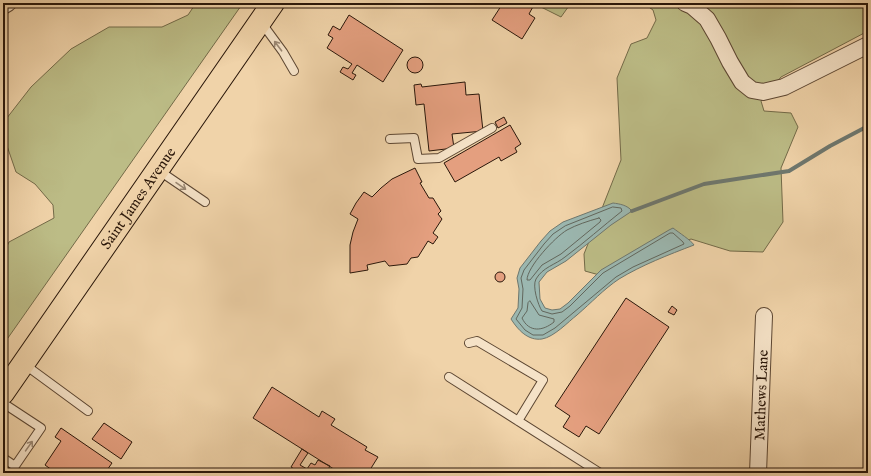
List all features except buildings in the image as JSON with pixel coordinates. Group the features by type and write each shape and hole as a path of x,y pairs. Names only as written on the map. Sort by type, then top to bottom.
{"main road":[{"name":"Saint James Avenue","path":"3,393 273,3"}],"street":[{"path":"3,6 8,3"},
{"path":"685,3 692,6 707,19 742,82 752,90 763,92 784,86 868,45"},
{"name":"Mathews Lane","path":"758,473 764,316"}],"lane":[{"path":"261,22 283,52 294,71"},
{"path":"390,139 414,138 418,159 439,158 492,128"},
{"path":"158,170 205,202"},
{"path":"469,342 476,341 543,380 518,421"},
{"path":"23,363 88,411"},
{"path":"449,377 600,473"},
{"path":"3,403 41,428 15,466 3,458"}],"green space":[{"path":"196,3 243,3 3,345 3,254 9,242 54,218 53,205 35,184 16,172 6,143 3,123 31,87 71,49 109,27 162,27 188,15"},
{"path":"539,3 571,3 561,17 537,5"},
{"path":"643,3 868,3 868,31 781,77 761,101 764,111 791,113 798,127 781,168 783,222 763,252 730,251 691,239 603,276 585,271 584,254 621,160 617,78 631,44 647,38 656,20 653,10"}],"water":[{"path":"613,203 626,206 632,211 611,225 566,261 547,272 539,282 540,299 545,308 552,310 560,309 601,270 673,228 694,245 665,256 619,279 565,325 547,338 537,339 524,334 511,319 518,308 519,289 517,278 520,268 550,231 563,222"}],"waterway":[{"path":"632,211 704,184 789,171 830,146 868,126"}]}
